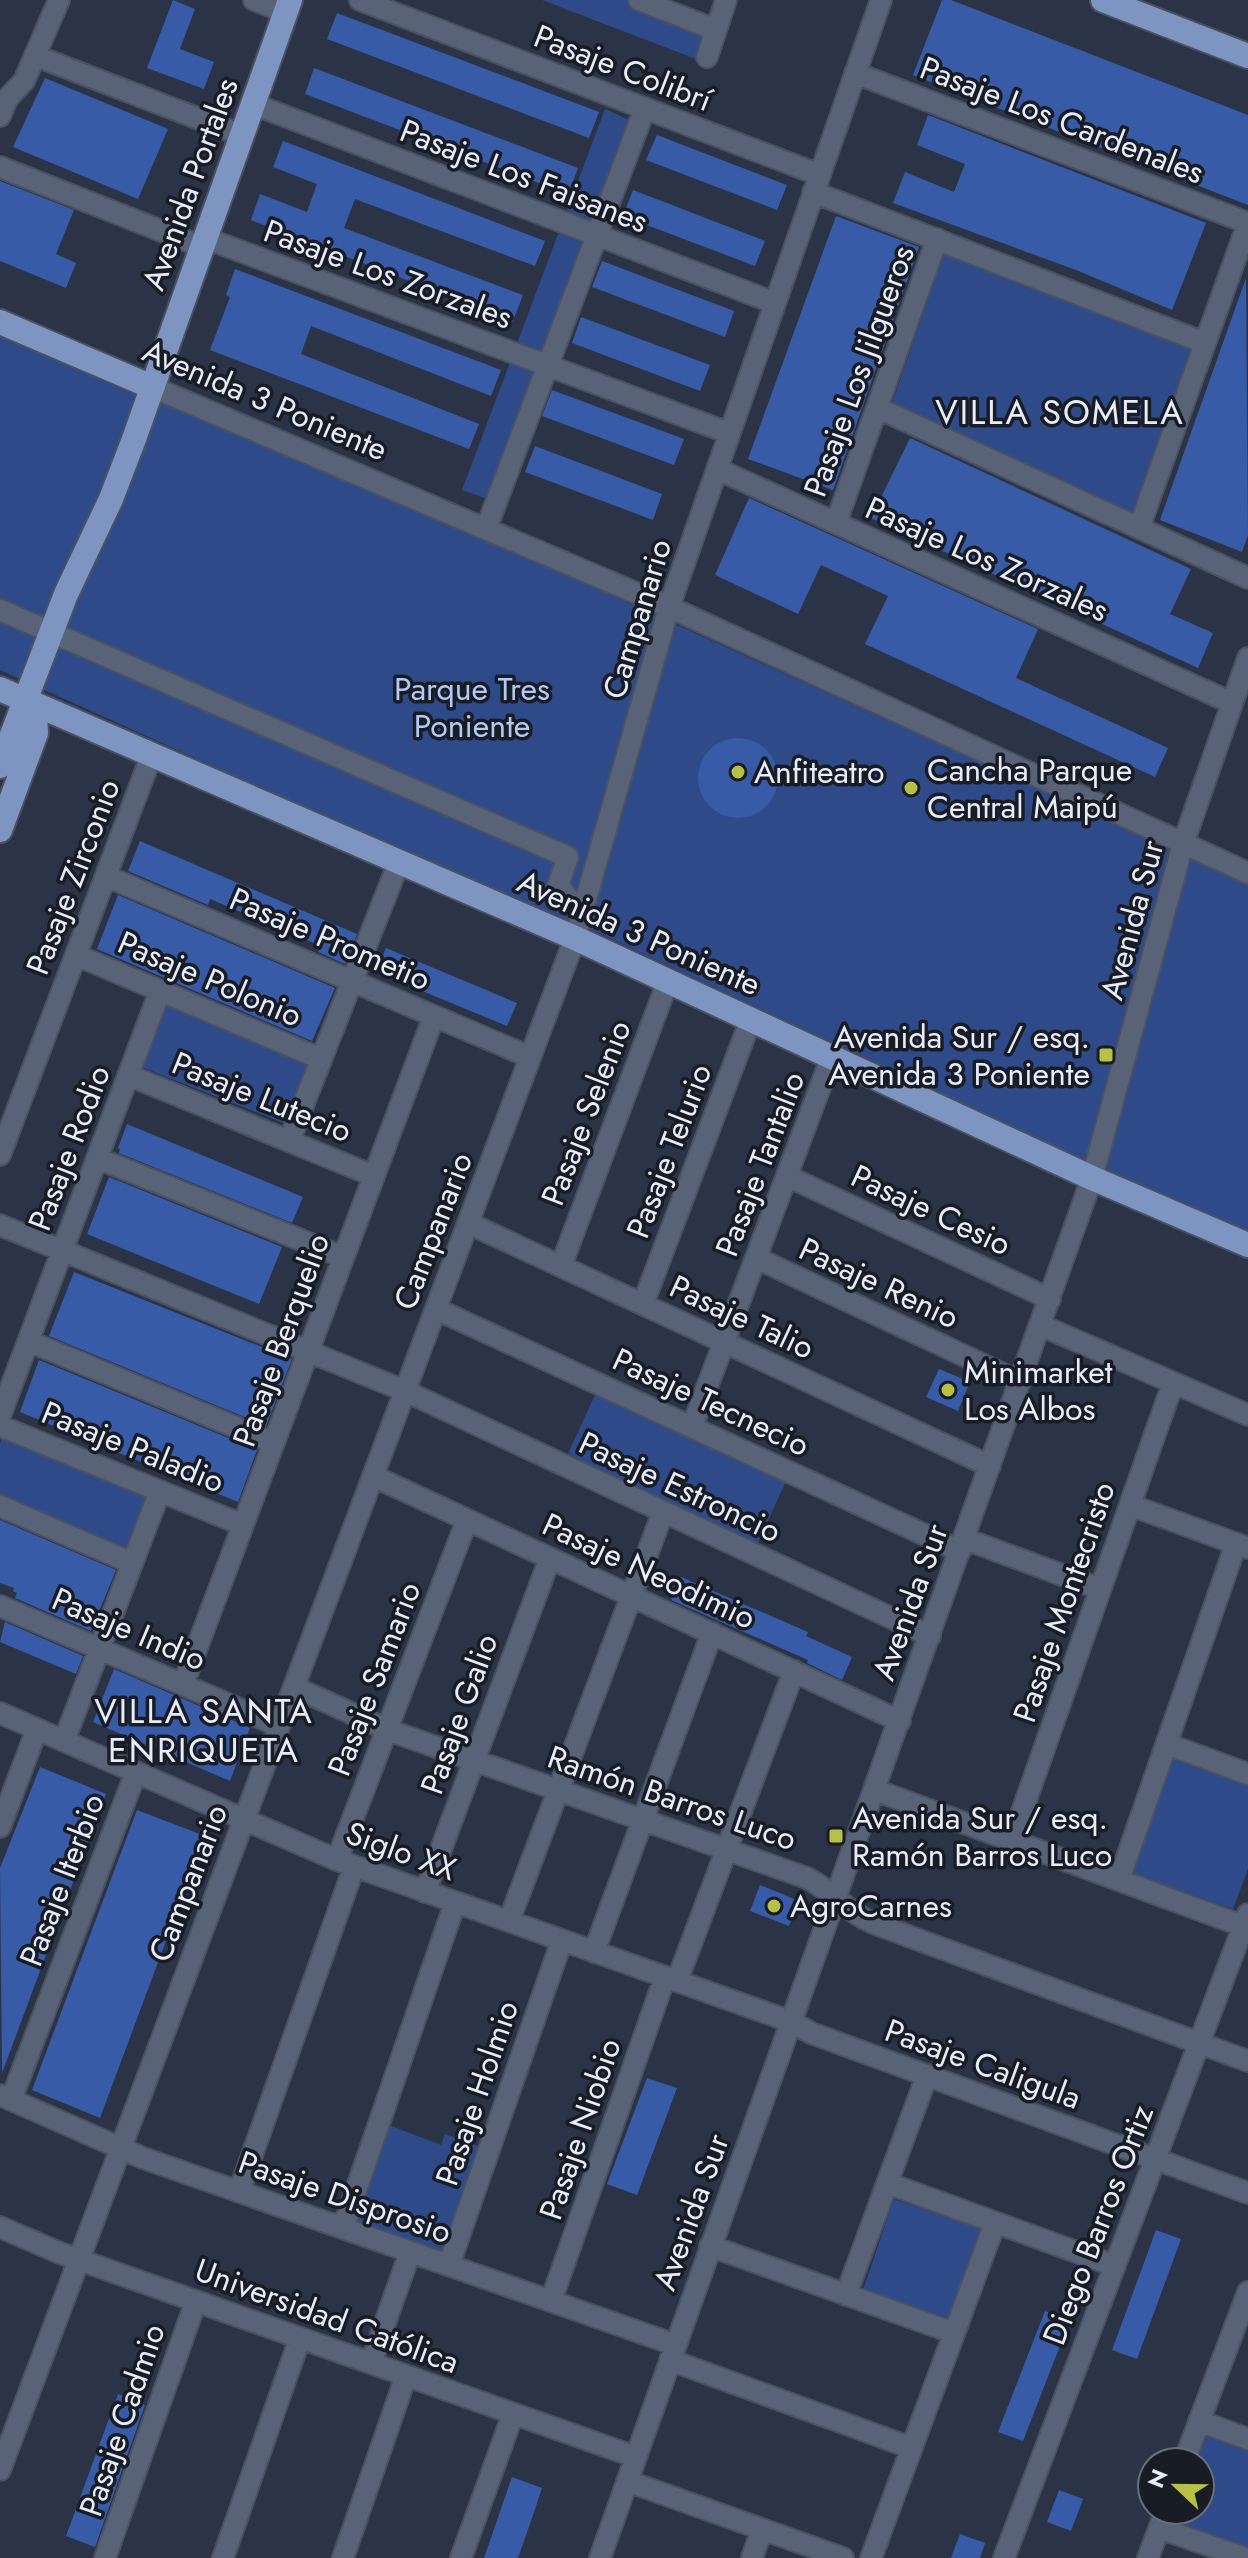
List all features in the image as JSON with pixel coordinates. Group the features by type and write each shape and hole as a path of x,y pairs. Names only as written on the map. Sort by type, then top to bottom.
{"main road":[{"path":"1103,0 1248,56"},
{"name":"Avenida Portales","path":"0,766 66,594 111,499 287,6"},
{"name":"Avenida 3 Poniente","path":"0,322 152,387"},
{"name":"Avenida 3 Poniente","path":"0,689 575,938 1092,1178 1248,1245"},
{"path":"0,830 36,733 35,716 25,699"}],"street":[{"path":"0,116 7,99 24,81 59,0"},
{"path":"254,0 287,6"},
{"name":"Pasaje Colibrí","path":"360,0 645,108 937,239 1205,343"},
{"path":"639,0 716,30"},
{"path":"707,57 726,0"},
{"name":"Campanario","path":"0,2470 575,938 669,607 881,0"},
{"path":"36,56 241,135"},
{"name":"Pasaje Los Cardenales","path":"855,73 1248,223"},
{"name":"Pasaje Los Faisanes","path":"253,104 775,303"},
{"path":"486,529 645,108"},
{"name":"Pasaje Los Zorzales","path":"0,167 729,433"},
{"path":"1139,528 1248,223"},
{"name":"Pasaje Los Jilgueros","path":"836,523 937,239"},
{"name":"Avenida 3 Poniente","path":"152,387 669,607 1248,873"},
{"path":"878,408 1248,578"},
{"name":"Pasaje Los Zorzales","path":"717,469 1232,703"},
{"path":"0,610 568,857 558,885 569,899"},
{"name":"Avenida Sur","path":"600,2558 1092,1178 1183,844 1248,658"},
{"name":"Pasaje Zirconio","path":"0,1155 152,754"},
{"path":"289,1141 399,862"},
{"name":"Pasaje Prometio","path":"106,876 530,1057"},
{"name":"Pasaje Polonio","path":"76,955 321,1059"},
{"name":"Pasaje Selenio","path":"561,1266 668,981"},
{"name":"Pasaje Rodio","path":"0,1416 160,991"},
{"name":"Pasaje Berquelio","path":"183,1685 434,1016"},
{"name":"Pasaje Telurio","path":"643,1304 751,1019"},
{"name":"Pasaje Tantalio","path":"692,1427 832,1056"},
{"name":"Pasaje Lutecio","path":"128,1075 374,1176"},
{"path":"97,1158 343,1257"},
{"name":"Pasaje Cesio","path":"787,1176 1050,1299"},
{"name":"Pasaje Talio","path":"468,1223 990,1466"},
{"name":"Pasaje Estroncio","path":"0,1225 405,1391 930,1636"},
{"name":"Pasaje Renio","path":"756,1258 1020,1382"},
{"name":"Pasaje Tecnecio","path":"436,1309 692,1427 962,1545 1100,1589"},
{"path":"1040,1325 1248,1415"},
{"path":"28,1341 274,1443"},
{"name":"Pasaje Montecristo","path":"1012,1840 1173,1383"},
{"name":"Pasaje Paladio","path":"0,1426 243,1525"},
{"name":"Pasaje Neodimio","path":"373,1476 900,1721"},
{"path":"64,1741 160,1491"},
{"path":"1119,1880 1242,1546 1130,1505"},
{"path":"0,1506 132,1563"},
{"path":"509,1921 663,1512"},
{"name":"Pasaje Samario","path":"239,2192 388,1730 467,1520"},
{"name":"Pasaje Galio","path":"425,1892 550,1558"},
{"name":"Pasaje Indio","path":"0,1606 279,1726"},
{"path":"594,1952 712,1633"},
{"name":"Pasaje Niobio","path":"551,2301 671,1979 727,1850 794,1671"},
{"name":"Ramón Barros Luco","path":"294,1687 388,1730 807,1878 860,1918 1248,2061"},
{"name":"Siglo XX","path":"0,1713 345,1863 792,2022"},
{"path":"0,1827 37,1729"},
{"path":"1167,1744 1248,1774"},
{"name":"Pasaje Iterbio","path":"6,2097 136,1772"},
{"path":"875,1790 1119,1880 1246,1920"},
{"path":"343,2228 455,1903"},
{"name":"Diego Barros Ortiz","path":"1004,2558 1246,1920"},
{"name":"Pasaje Holmio","path":"449,2265 562,1940"},
{"name":"Pasaje Caligula","path":"792,2022 811,2033 1248,2193"},
{"path":"846,2295 927,2075"},
{"name":"Pasaje Disprosio","path":"6,2097 121,2148 551,2301 912,2448"},
{"path":"887,2183 1115,2266"},
{"path":"871,2558 995,2223"},
{"name":"Universidad Católica","path":"0,2227 79,2260 636,2457"},
{"path":"710,2246 954,2333"},
{"path":"371,2363 410,2252"},
{"path":"1190,2446 1244,2313 1248,2292"},
{"name":"Pasaje Cadmio","path":"105,2558 196,2301"},
{"path":"223,2558 300,2338"},
{"path":"343,2558 406,2376"},
{"path":"461,2558 513,2414"},
{"path":"1199,2421 1248,2439"},
{"path":"627,2481 843,2558"},
{"path":"1148,2558 1159,2526"},
{"path":"1177,2526 1245,2558"},
{"path":"752,2558 762,2529"}],"green space":[{"path":"542,0 628,0 712,32 701,61"},
{"path":"605,109 636,123 494,501 462,490"},
{"path":"945,251 1195,348 1137,516 892,403"},
{"name":"Parque Tres Poniente","path":"0,331 491,541 1248,883 1248,1233 1110,1172 601,934 404,852 0,670"},
{"path":"164,1003 311,1061 286,1124 139,1066"},
{"path":"595,1395 786,1481 757,1545 566,1458"},
{"path":"3,1435 150,1494 127,1549 0,1497 0,1443"},
{"path":"1169,1748 1248,1776 1248,1869 1233,1909 1123,1870"},
{"path":"386,2124 441,2145 445,2134 479,2146 444,2254 352,2221"},
{"path":"894,2199 982,2229 951,2319 863,2290"},
{"path":"1204,2435 1248,2450 1248,2549 1188,2526 1216,2526 1216,2446 1200,2446"}],"building":[{"path":"173,0 195,9 180,49 214,62 204,89 147,68"},
{"path":"942,0 951,0 1248,115 1248,205 913,75"},
{"path":"337,13 599,112 589,138 327,39"},
{"path":"314,68 578,168 568,194 305,94"},
{"path":"45,78 168,129 138,199 13,147"},
{"path":"928,115 1206,223 1172,310 1076,270 893,203 905,172 954,192 965,164 917,145"},
{"path":"657,135 787,185 777,210 646,160"},
{"path":"283,141 545,241 535,266 355,199 344,228 523,295 513,321 251,220 260,194 307,212 317,184 273,167"},
{"path":"0,181 74,210 56,254 76,263 66,288 0,261"},
{"path":"633,190 765,241 755,266 623,216"},
{"path":"836,216 919,247 833,490 748,459"},
{"path":"602,261 734,311 725,337 592,287"},
{"path":"235,269 501,370 491,396 311,326 301,354 479,424 469,449 210,350 230,297 226,295"},
{"path":"1246,278 1248,535 1242,552 1160,520"},
{"path":"581,317 710,365 700,391 572,343"},
{"path":"552,390 684,439 674,465 542,416"},
{"path":"910,438 1191,569 1170,614 1213,633 1198,668 871,518"},
{"path":"535,446 662,494 653,520 525,472"},
{"path":"749,498 1038,629 1016,678 1168,748 1155,777 865,644 888,596 821,565 798,614 715,575"},
{"name":"Anfiteatro","path":"730,738 746,738 767,749 778,770 778,786 767,807 746,818 730,818 716,812 704,800 698,786 698,770 704,756 716,744"},
{"path":"140,841 357,934 345,964 318,952 321,946 210,899 208,905 128,871"},
{"path":"118,895 335,988 312,1041 97,949"},
{"path":"386,948 517,1003 507,1026 376,972"},
{"path":"127,1124 303,1197 292,1223 119,1153"},
{"path":"109,1177 282,1247 259,1304 87,1234"},
{"path":"74,1272 292,1359 266,1426 49,1336"},
{"path":"39,1360 257,1450 238,1502 20,1412"},
{"name":"Minimarket Los Albos","path":"939,1369 970,1382 958,1411 926,1397"},
{"path":"0,1520 116,1570 91,1631 15,1598 17,1593 13,1591 14,1588 0,1583"},
{"path":"681,1577 808,1632 806,1636 852,1657 842,1680 807,1663 808,1660 671,1600"},
{"path":"5,1622 83,1656 76,1674 0,1642"},
{"path":"114,1669 250,1728 230,1781 93,1722"},
{"path":"40,1767 106,1794 2,2073 0,1868"},
{"path":"137,1810 205,1836 100,2118 32,2090"},
{"name":"AgroCarnes","path":"760,1885 799,1901 789,1926 750,1911"},
{"path":"647,2078 677,2088 637,2195 607,2184"},
{"path":"1156,2230 1181,2239 1137,2359 1112,2350"},
{"path":"1045,2311 1070,2320 1023,2441 998,2432"},
{"path":"118,2394 145,2405 95,2547 66,2536"},
{"path":"512,2477 542,2488 530,2524 518,2558 484,2558"},
{"path":"1059,2490 1083,2499 1071,2531 1047,2522"},
{"path":"960,2534 985,2543 980,2558 951,2558"}],"place":[{"name":"Anfiteatro","path":"738,772"},
{"name":"Cancha Parque Central Maipú","path":"911,788"},
{"name":"Avenida Sur / esq. Avenida 3 Poniente","path":"1106,1055"},
{"name":"Minimarket Los Albos","path":"948,1390"},
{"name":"Avenida Sur / esq. Ramón Barros Luco","path":"836,1836"},
{"name":"AgroCarnes","path":"774,1906"}],"district":[{"name":"VILLA SOMELA","path":"1060,412"},
{"name":"VILLA SANTA ENRIQUETA","path":"204,1730"}]}
